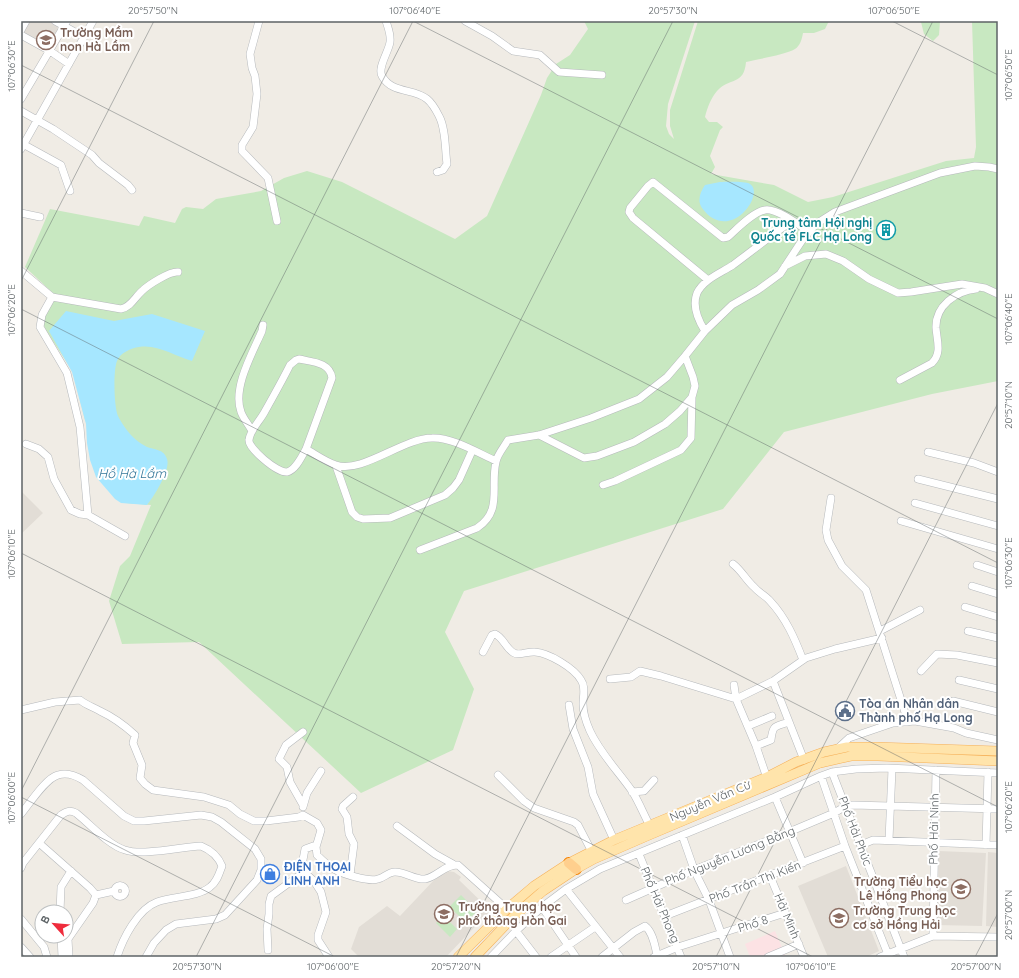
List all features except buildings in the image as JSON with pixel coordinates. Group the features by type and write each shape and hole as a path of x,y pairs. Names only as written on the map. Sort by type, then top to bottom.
{"main road":[{"name":"Nguyễn Văn Cừ","path":"458,957 507,909 534,886 573,866 594,859 769,781 804,760 824,752 847,747 998,751"},
{"name":"Nguyễn Văn Cừ","path":"474,957 514,916 573,866 592,852 614,840 769,781 820,763 851,756 998,761"}],"street":[{"path":"21,30 26,21"},
{"path":"55,21 66,24 84,37"},
{"path":"70,191 61,165 22,145 93,21"},
{"path":"259,21 250,54 255,76 256,94 254,127 242,145 242,151 268,178 277,221"},
{"path":"386,21 390,41 380,70 381,76 394,88 419,95 427,99 439,115 442,125 447,164 443,170 437,172"},
{"path":"465,21 492,36 513,51 540,55 559,72 602,76"},
{"path":"21,99 66,24"},
{"path":"21,35 50,51 69,64"},
{"path":"21,112 53,129 92,155 99,163 128,185 132,190"},
{"path":"420,550 484,524 493,509 496,461 508,440 539,435 639,399 667,377 686,356 705,331 732,305 758,290 780,274 803,239 816,224 835,212 940,173 975,166 998,169"},
{"path":"708,280 633,218 629,212 630,208 653,182 723,238 728,237 752,217 765,210 773,210 809,232"},
{"path":"21,213 40,217"},
{"path":"705,331 699,321 695,301 698,292 708,280 731,266 792,221"},
{"path":"785,266 805,256 826,254 843,261 869,279 898,293 962,284 985,288 998,294"},
{"path":"21,271 52,297 121,309 130,305 138,294 149,285 173,272 178,272"},
{"path":"900,380 936,360 938,350 936,327 937,318 947,301 963,291 985,288"},
{"path":"52,297 42,315 40,327 67,373 80,427 88,515"},
{"path":"252,431 241,412 239,395 242,380 262,331 263,325"},
{"path":"603,485 615,481 681,450 691,438 692,397 695,386 686,356"},
{"path":"299,359 324,365 328,368 332,378 306,449 292,469 287,472 274,468 250,446 249,438 252,431 264,415 293,362 299,359"},
{"path":"539,435 584,458 597,456 634,442 665,424 680,411 692,397"},
{"path":"306,449 336,466 354,466 410,442 433,438 445,439 496,461"},
{"path":"26,444 39,448 48,457 54,478 71,510 80,514 88,515 125,536"},
{"path":"336,466 352,512 357,517 363,519 390,518 445,495 459,480 472,451"},
{"path":"928,452 974,463 998,472"},
{"path":"918,479 998,500"},
{"path":"831,498 826,530 828,540 842,566 866,590 908,722"},
{"path":"915,503 998,526"},
{"path":"900,521 998,549"},
{"path":"733,564 744,574 754,588 769,600 783,617 803,660"},
{"path":"977,565 998,572"},
{"path":"972,586 998,594"},
{"path":"966,607 998,617"},
{"path":"610,679 631,677 640,671 736,699 773,681 806,658 881,634 920,610"},
{"path":"968,631 998,638"},
{"path":"483,652 492,636 495,634 498,635 510,650 515,653 539,653 570,668 583,684 584,713 590,730 600,748 632,792 650,826"},
{"path":"920,671 937,654 957,655 998,663"},
{"path":"959,680 998,689"},
{"path":"773,681 804,760"},
{"path":"734,685 736,699 769,781"},
{"path":"21,710 55,702 80,700 126,726 135,735 133,743 142,765 140,778 153,790 204,797 229,805 240,814 254,821 299,817 303,815"},
{"path":"953,701 998,712"},
{"path":"568,705 573,729 588,767 593,794 614,840"},
{"path":"748,726 772,716"},
{"path":"836,750 849,738 893,723 915,721 954,728 966,733 998,740"},
{"path":"756,746 771,740 774,727 789,722"},
{"path":"303,732 286,745 279,758 280,761 287,767 290,782 303,805"},
{"path":"889,840 892,768"},
{"name":"Nguyễn Văn Cừ","path":"491,957 542,907 566,889 600,869 832,772 856,769 892,768 998,773"},
{"name":"Phố Hải Ninh","path":"933,936 936,770"},
{"path":"303,815 303,805 307,793 321,771"},
{"name":"Phố Hải Phúc","path":"832,772 904,957"},
{"path":"986,845 988,772"},
{"path":"21,814 49,780 58,775 67,774 83,780 124,816 134,821 144,822 201,815 212,817 221,822 255,849 261,859 261,870 257,880 225,915 216,919 176,924 166,930 154,942 146,957"},
{"path":"498,775 524,801 534,808 574,822 578,825 592,852"},
{"name":"Phố Hải Phúc","path":"821,776 845,846 888,955"},
{"path":"632,792 644,791 654,780"},
{"path":"350,875 354,844 348,834 347,818 342,809 343,806 353,797"},
{"path":"775,797 803,863"},
{"path":"846,806 998,810"},
{"name":"Phố Nguyễn Lương Bằng","path":"626,900 694,870 834,813 846,806"},
{"path":"21,868 23,863 61,815 66,811 76,813 112,844 125,850 139,852 201,846 209,850 219,859 222,866 218,878 211,887 202,892 156,902 143,910 123,939 117,957"},
{"path":"303,815 317,823 321,830 316,845 317,855 335,870 362,879 378,880 395,872 426,879 453,864"},
{"path":"397,826 435,854 453,864 462,867 507,909"},
{"path":"682,835 694,870 709,900 730,957"},
{"path":"861,845 873,840 998,845"},
{"path":"39,843 96,895"},
{"path":"316,845 306,849 302,865 304,872 314,881 323,898 326,912 318,935 318,940 330,957"},
{"name":"Phố Trần Thì Kiến","path":"665,916 845,846"},
{"name":"Phố Hải Phong","path":"638,854 681,957"},
{"path":"60,904 61,887 71,871"},
{"path":"268,950 267,929 271,896 304,872"},
{"name":"Hải Minh","path":"770,876 804,957"},
{"path":"566,889 620,957"},
{"path":"96,895 114,891"},
{"path":"74,926 93,902 96,895"},
{"path":"542,907 576,957"},
{"name":"Phố 8","path":"656,956 678,947 785,913"},
{"path":"21,919 44,947 47,957"},
{"path":"602,957 627,939 634,932 645,926 654,943 656,956"},
{"path":"551,957 595,927"},
{"path":"516,931 536,957"},
{"path":"880,957 933,936 998,937"},
{"path":"62,957 63,944"},
{"path":"66,944 69,957"},
{"path":"768,957 799,944"},
{"path":"21,947 30,957"}],"shaded area":[{"name":"Trường Mầm non Hà Lầm","path":"29,21 50,21 63,29 51,49 22,32"},
{"path":"21,491 43,513 21,534"},
{"name":"Trường Tiểu học Lê Hồng Phong","path":"939,851 986,853 982,926 937,925"},
{"path":"988,852 998,853 998,927 986,926"},
{"name":"Trường Trung học cơ sở Hồng Hải","path":"846,866 879,951 866,957 828,957 798,886"},
{"name":"Trường Trung học phổ thông Hòn Gai","path":"447,871 454,872 461,877 459,880 490,911 446,957 359,957 351,949 359,927 387,906 400,916 434,880"},
{"path":"775,931 786,957 750,957 745,944"}],"green space":[{"path":"584,21 695,21 668,104 666,126 669,134 674,139 670,126 670,110 698,21 829,21 825,29 814,33 803,33 797,48 791,51 746,62 745,70 739,78 726,84 717,91 710,103 705,117 709,122 717,122 723,127 720,130 710,156 715,167 711,174 774,185 808,202 833,197 946,161 974,158 976,147 972,21 998,21 998,381 932,394 784,432 723,509 464,591 445,632 474,689 453,750 361,793 199,642 122,644 109,601 120,566 130,556 151,505 126,503 85,420 73,372 45,329 42,319 56,296 25,267 50,209 139,226 144,216 175,223 182,209 186,207 203,209 216,199 261,191 284,178 307,171 342,182 455,239 487,216 541,95 547,78 556,64 570,55 588,29"},
{"path":"922,21 940,21 939,35 933,41 924,34"},
{"path":"461,895 477,911 466,922 449,907"},
{"path":"444,916 457,929 450,937 436,923"}],"water":[{"path":"720,182 748,183 754,189 753,197 749,206 742,214 733,219 723,221 712,218 700,205 700,196 705,185"},
{"name":"Hồ Hà Lầm","path":"66,311 114,321 152,314 205,331 192,361 153,347 146,347 129,350 123,353 117,361 114,389 118,416 126,429 135,439 147,447 164,453 167,459 168,464 164,476 154,496 147,505 121,503 115,499 96,477 90,460 86,424 72,372 49,331"}],"place":[{"name":"Trường Mầm non Hà Lầm","path":"46,40"},
{"name":"Trung tâm Hội nghị Quốc tế FLC Hạ Long","path":"886,230"},
{"name":"Tòa án Nhân dân Thành phố Hạ Long","path":"845,711"},
{"name":"ĐIỆN THOẠI LINH ANH","path":"270,874"},
{"name":"Trường Tiểu học Lê Hồng Phong","path":"961,889"},
{"name":"Trường Trung học phổ thông Hòn Gai","path":"444,914"},
{"name":"Trường Trung học cơ sở Hồng Hải","path":"839,918"}]}
